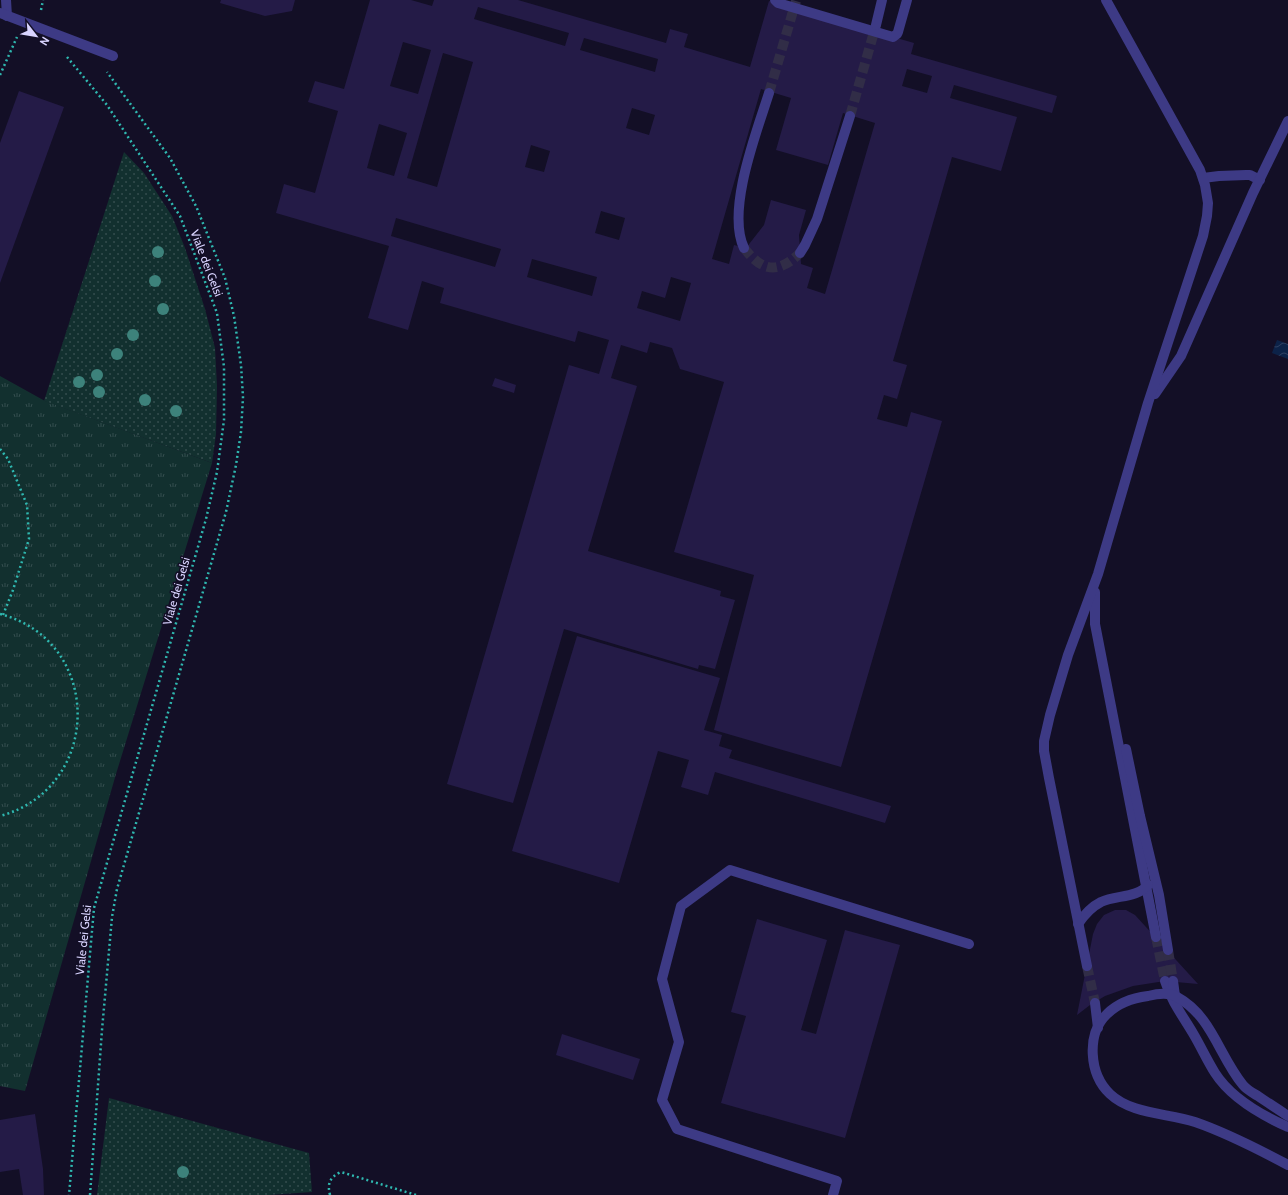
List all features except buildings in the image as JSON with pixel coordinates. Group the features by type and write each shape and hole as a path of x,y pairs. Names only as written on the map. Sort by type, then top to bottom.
{"street":[{"path":"6,0 3,14 113,56"},
{"path":"775,0 778,3 893,37 898,32 907,0"},
{"path":"876,25 882,0"},
{"path":"1087,966 1050,785 1044,751 1044,742 1050,715 1068,655 1098,574 1148,403 1203,236 1208,209 1207,193 1200,170 1106,0"},
{"path":"744,248 739,232 740,202 750,156 769,93"},
{"path":"800,253 811,234 821,208 850,116"},
{"path":"1148,403 1181,356 1288,121"},
{"path":"1203,178 1246,175 1260,180"},
{"path":"1098,574 1095,595 1095,624 1156,937"},
{"path":"1095,624 1110,681 1155,876 1168,950"},
{"path":"833,1195 837,1181 677,1130 662,1100 679,1042 662,979 681,906 730,870 968,944"},
{"path":"1078,924 1088,912 1100,903 1138,893 1146,888 1155,876"},
{"path":"1169,981 1176,1008 1194,1034 1216,1074 1231,1092 1253,1109 1288,1127"},
{"path":"1288,1116 1244,1087 1230,1066 1205,1022 1192,1006 1172,995 1158,994 1126,1001 1106,1015 1098,1028 1092,1056 1094,1066 1104,1087 1118,1100 1138,1108 1193,1121 1241,1141 1288,1165"},
{"path":"1094,1003 1098,1028"}],"path":[{"path":"0,75 24,22"},
{"name":"Viale dei Gelsi","path":"51,32 68,59 107,105 180,216 217,313 224,368 224,420 216,478 206,519 94,908 69,1195"},
{"path":"90,1195 103,1015 112,917 117,889 177,676 226,512 241,432 243,398 241,365 234,316 225,278 196,206 170,158 125,98 93,49"},
{"path":"0,448 8,459 27,505 29,539 13,590 2,614 12,617 36,630 56,649 70,673 78,700 78,727 71,754 57,778 38,798 14,812 0,816"},
{"path":"330,1195 328,1187 333,1176 341,1172 416,1195"}],"green space":[{"path":"124,152 144,173 172,216 185,248 205,309 215,348 217,386 216,434 212,463 44,401"},
{"path":"0,376 45,401 212,463 116,774 25,1091 0,1086"},
{"path":"109,1098 309,1153 312,1192 269,1195 97,1195"}],"water":[{"path":"1277,340 1288,344 1288,359 1272,353"}],"tunnel":[{"path":"769,93 796,1"},
{"path":"850,116 876,25"},
{"path":"744,248 757,262 770,267 784,265 800,253"},
{"path":"1156,937 1165,981"},
{"path":"1168,950 1173,981"},
{"path":"1087,966 1095,1003"}]}
